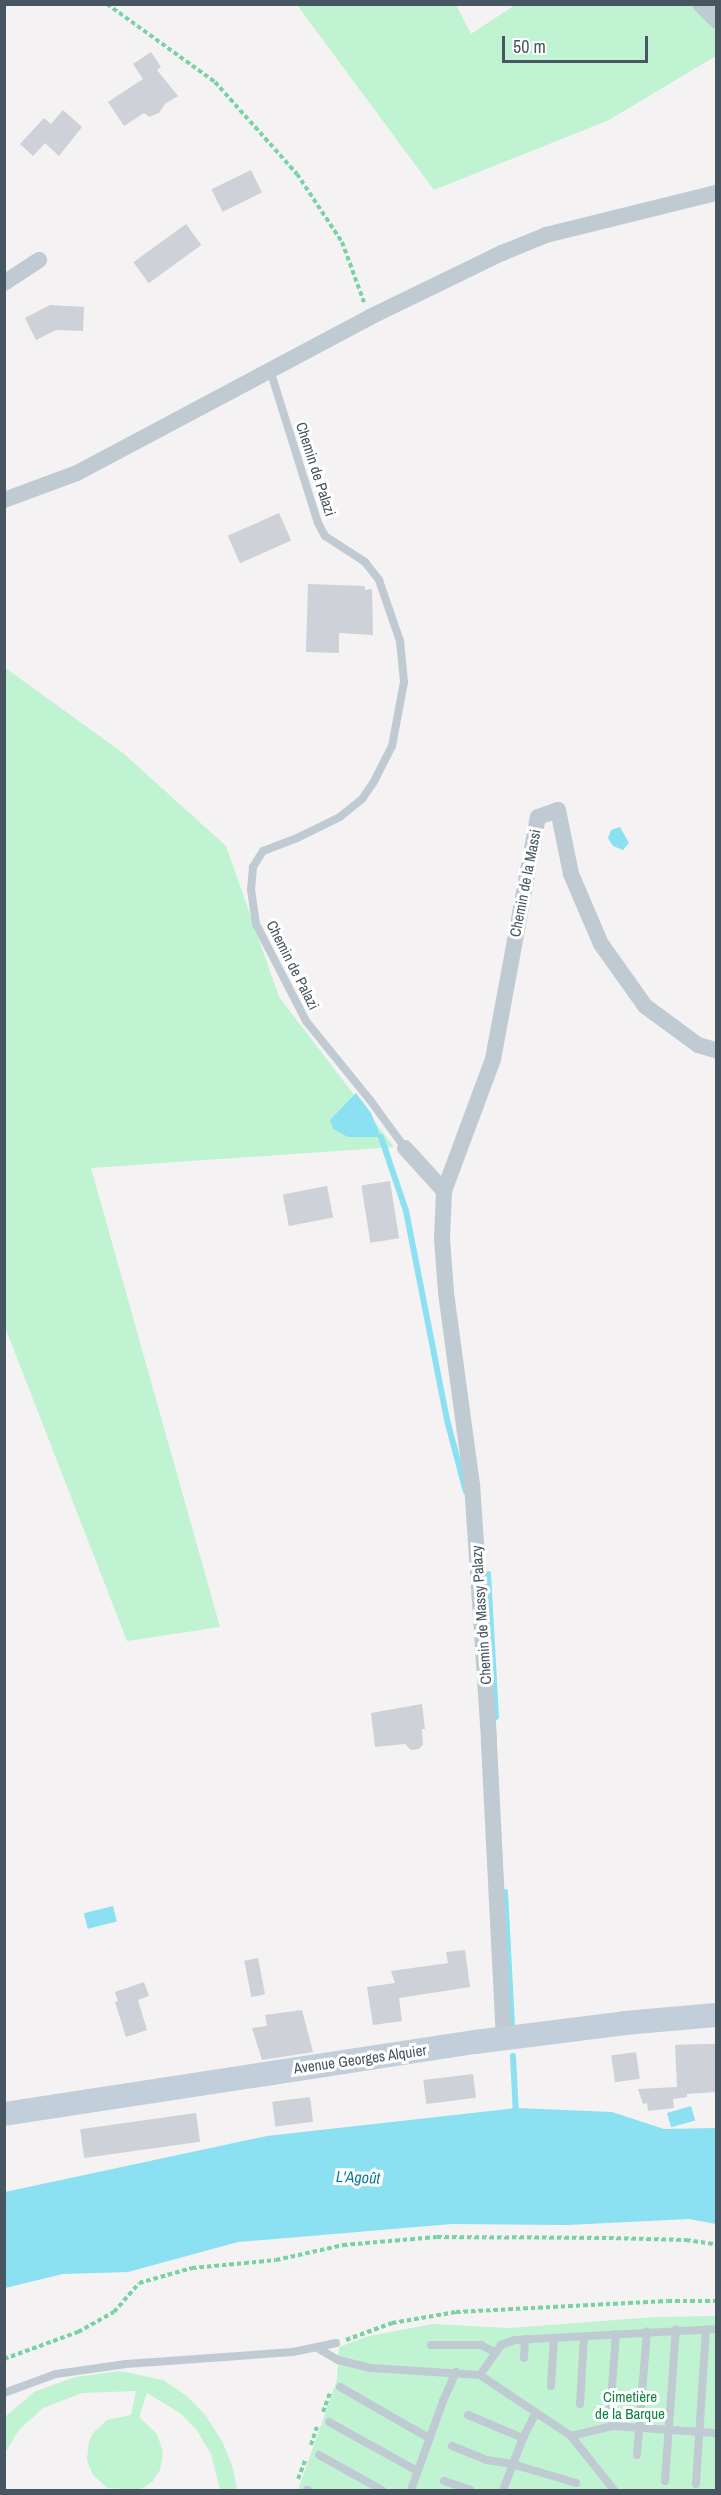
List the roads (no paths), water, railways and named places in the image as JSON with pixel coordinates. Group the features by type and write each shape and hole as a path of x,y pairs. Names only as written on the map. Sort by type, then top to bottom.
{"main road":[{"name":"Avenue Georges Alquier","path":"4,2114 212,2081 625,2023 717,2015"}],"street":[{"path":"700,4 717,20"},
{"path":"4,501 77,473 370,317 546,235 717,193"},
{"path":"4,283 39,260"},
{"name":"Chemin de la Massi","path":"444,1191 493,1059 538,817 558,810 571,874 601,944 645,1006 698,1045 717,1050"},
{"path":"405,1148 444,1191"},
{"name":"Chemin de Massy Palazy","path":"444,1191 442,1239 446,1292 472,1485 489,1739 504,2040"}],"lane":[{"name":"Chemin de Palazi","path":"270,370 318,523 325,536 365,562 379,580 400,641 404,682 392,746 375,780 362,799 340,817 297,838 263,850 253,867 251,889 256,924 306,1021 370,1100 405,1148"},
{"path":"480,2375 501,2345 515,2340 676,2329 717,2329"},
{"path":"665,2481 676,2329"},
{"path":"696,2484 706,2329"},
{"path":"637,2455 647,2331"},
{"path":"610,2415 616,2334"},
{"path":"580,2404 584,2337"},
{"path":"551,2386 554,2338"},
{"path":"524,2358 525,2339"},
{"path":"4,2393 56,2374 126,2364 319,2349 336,2343"},
{"path":"431,2345 481,2345 495,2352"},
{"path":"319,2349 338,2360 371,2368 480,2375 571,2436 613,2490"},
{"path":"411,2490 456,2372"},
{"path":"340,2387 429,2438"},
{"path":"503,2490 523,2438 536,2413"},
{"path":"468,2415 523,2438"},
{"path":"329,2422 417,2471"},
{"path":"571,2436 612,2426 717,2433"},
{"path":"452,2446 488,2460 512,2464 576,2483"},
{"path":"319,2456 382,2490"},
{"path":"444,2481 470,2490"}],"water":[{"path":"620,827 629,843 623,850 613,846 608,838 611,830"},
{"path":"356,1093 371,1113 381,1137 348,1137 333,1129 330,1120"},
{"path":"113,1906 117,1922 88,1929 84,1913"},
{"path":"691,2106 695,2120 671,2127 667,2113"},
{"name":"L'Agoût","path":"516,2108 612,2112 664,2129 716,2128 716,2224 689,2219 567,2225 452,2224 238,2242 128,2272 63,2274 5,2288 5,2192 267,2136"}],"waterway":[{"path":"381,1137 406,1211 447,1420 466,1492"},
{"path":"488,1574 496,1717"},
{"path":"505,1892 512,2024"},
{"path":"513,2056 516,2115"}],"park label":[{"name":"Cimetière de la Barque","path":"630,2404"}]}
